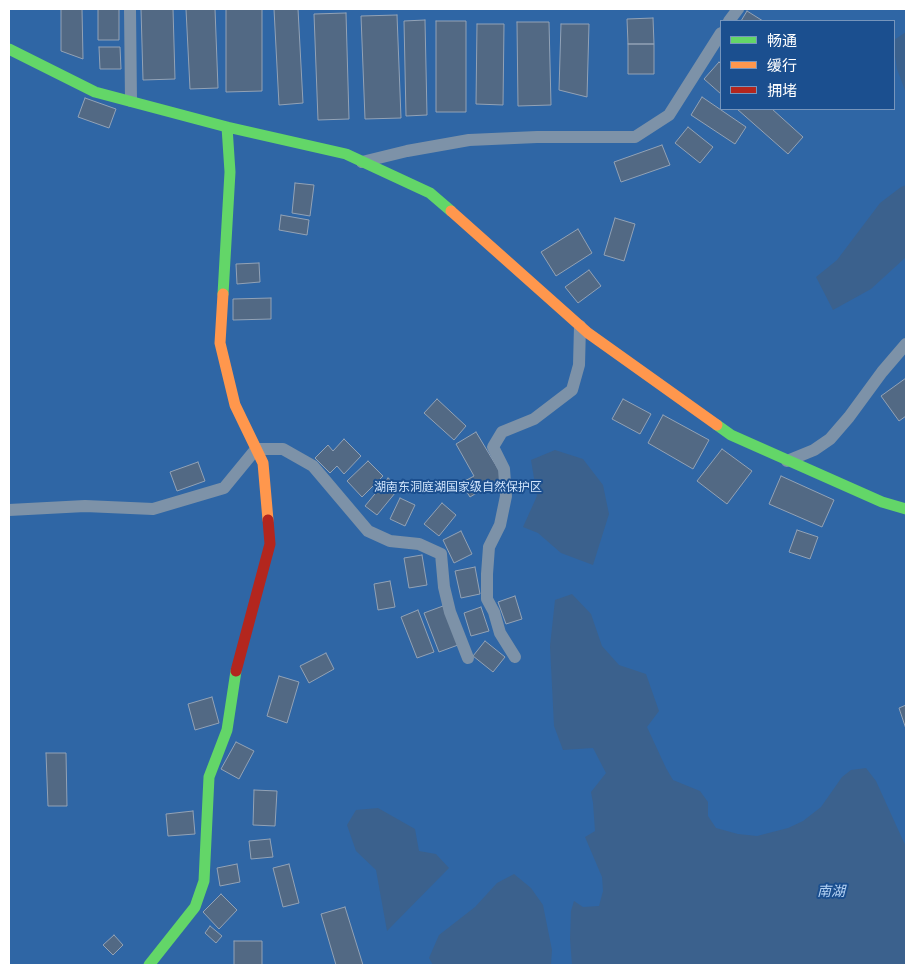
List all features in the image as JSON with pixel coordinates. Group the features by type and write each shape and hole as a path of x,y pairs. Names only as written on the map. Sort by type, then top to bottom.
{"street":[{"path":"130,9 131,101"},
{"path":"730,20 738,9"},
{"path":"362,162 407,151 469,140 537,137 635,137 669,115 720,35"},
{"path":"9,49 95,92 227,127 346,154 430,193 588,333 731,435 882,502 906,509"},
{"path":"150,965 195,907 204,881 209,777 227,730 238,667 270,544 263,463 235,405 220,343 230,172 227,127"},
{"path":"515,657 500,633 494,612 487,599 489,547 500,525 506,496 504,469 493,448 502,432 534,420 572,390 579,365 580,326"},
{"path":"788,461 814,450 830,438 849,417 882,372 906,344"},
{"path":"9,510 84,506 153,509 224,488 256,449"},
{"path":"256,449 283,449 313,466 368,531 390,540 419,544 441,554 444,587 450,612 468,658"}],"green space":[{"name":"湖南东洞庭湖国家级自然保护区","path":"9,9 906,9 906,965 9,965"}],"water":[{"path":"906,32 906,93 897,69 895,39"},
{"path":"906,185 906,257 871,289 833,310 816,277 837,260 880,203"},
{"path":"555,450 583,459 603,485 609,514 593,565 561,553 538,533 523,527 537,496 531,460"},
{"name":"南湖","path":"572,594 591,614 602,646 619,665 646,674 659,711 647,727 673,780 700,791 708,802 708,816 716,828 738,834 757,836 788,828 803,821 821,807 842,777 851,770 866,768 876,781 906,847 906,965 572,965 570,939 571,911 574,901 583,907 599,906 603,891 602,877 585,837 595,831 591,792 606,773 593,748 563,750 554,726 550,646 555,600"},
{"path":"378,808 415,829 419,851 436,854 449,868 387,931 376,870 356,851 347,825 356,810"},
{"path":"514,874 531,888 543,905 552,950 551,965 433,965 429,958 439,935 475,907 497,883"}],"building":[{"path":"61,9 82,9 83,59 61,51"},
{"path":"98,9 119,9 119,40 98,40"},
{"path":"141,9 173,9 175,79 143,80"},
{"path":"186,9 215,9 218,88 190,89"},
{"path":"226,9 262,9 262,91 226,92"},
{"path":"274,9 298,9 303,103 279,105"},
{"path":"747,11 761,20 742,20"},
{"path":"346,13 349,119 318,120 314,14"},
{"path":"397,15 401,118 365,119 361,16"},
{"path":"653,18 654,44 628,44 627,19"},
{"path":"425,20 427,115 406,116 404,21"},
{"path":"436,21 466,21 466,112 436,112"},
{"path":"517,22 549,22 551,105 518,106"},
{"path":"477,24 504,24 503,105 476,104"},
{"path":"561,24 589,24 587,97 559,90"},
{"path":"628,44 654,44 654,74 628,74"},
{"path":"99,47 120,47 121,69 100,69"},
{"path":"719,62 720,93 704,79"},
{"path":"702,97 746,127 735,144 691,115"},
{"path":"85,98 116,109 109,128 78,117"},
{"path":"738,110 773,110 803,137 788,154"},
{"path":"688,127 713,147 700,163 675,143"},
{"path":"662,145 670,165 621,182 614,162"},
{"path":"295,183 314,185 310,216 292,213"},
{"path":"281,215 309,220 307,235 279,230"},
{"path":"615,218 635,224 624,261 604,255"},
{"path":"578,229 592,253 556,276 541,252"},
{"path":"259,263 260,282 237,284 236,264"},
{"path":"589,270 601,286 578,303 565,287"},
{"path":"271,298 271,319 233,320 233,299"},
{"path":"906,378 906,416 899,421 881,396"},
{"path":"437,399 466,426 454,440 424,413"},
{"path":"623,399 651,414 640,434 612,419"},
{"path":"663,415 709,440 693,469 648,443"},
{"path":"476,432 503,477 470,497 461,483 474,476 456,444"},
{"path":"344,439 361,456 344,474 337,466 330,473 315,458 328,445 333,451"},
{"path":"722,449 752,471 727,504 697,481"},
{"path":"368,461 383,476 362,497 347,481"},
{"path":"198,462 205,481 177,491 170,472"},
{"path":"781,476 834,500 822,527 769,504"},
{"path":"388,478 400,487 377,515 365,506"},
{"path":"400,498 415,505 405,526 390,519"},
{"path":"442,503 456,515 439,536 424,524"},
{"path":"797,530 818,537 810,559 789,552"},
{"path":"461,531 472,554 454,563 443,540"},
{"path":"422,555 427,585 409,588 404,558"},
{"path":"475,567 480,594 461,598 455,571"},
{"path":"390,581 395,607 378,610 374,584"},
{"path":"515,596 522,619 506,624 498,602"},
{"path":"443,606 458,645 439,652 424,613"},
{"path":"481,607 489,631 471,636 464,613"},
{"path":"418,610 434,652 417,658 401,617"},
{"path":"485,641 505,657 493,672 473,656"},
{"path":"326,653 334,669 309,683 300,666"},
{"path":"279,676 299,682 287,723 267,716"},
{"path":"212,697 219,723 195,730 188,704"},
{"path":"906,705 906,729 899,708"},
{"path":"236,742 254,751 239,779 221,769"},
{"path":"46,753 66,753 67,806 48,806"},
{"path":"254,790 277,791 275,826 253,825"},
{"path":"193,811 195,834 168,836 166,814"},
{"path":"270,839 273,857 251,859 249,841"},
{"path":"237,864 240,882 220,886 217,868"},
{"path":"289,864 299,903 283,907 273,868"},
{"path":"221,894 237,910 219,929 203,912"},
{"path":"345,907 363,965 336,965 321,914"},
{"path":"210,926 222,936 216,943 205,933"},
{"path":"114,935 123,945 113,955 103,945"},
{"path":"234,941 262,941 262,965 234,965"}],"traffic: fast":[{"path":"9,49 95,92 227,127 346,154 430,193 451,211"},
{"path":"223,294 230,172 227,127"},
{"path":"717,425 731,435 882,502 906,509"},
{"path":"149,965 195,907 204,881 209,777 227,730 236,671"}],"traffic: slow":[{"path":"451,211 588,333 717,425"},
{"path":"223,294 220,343 235,405 263,463 268,520"}],"traffic: jam":[{"path":"236,671 270,544 268,520"}]}
